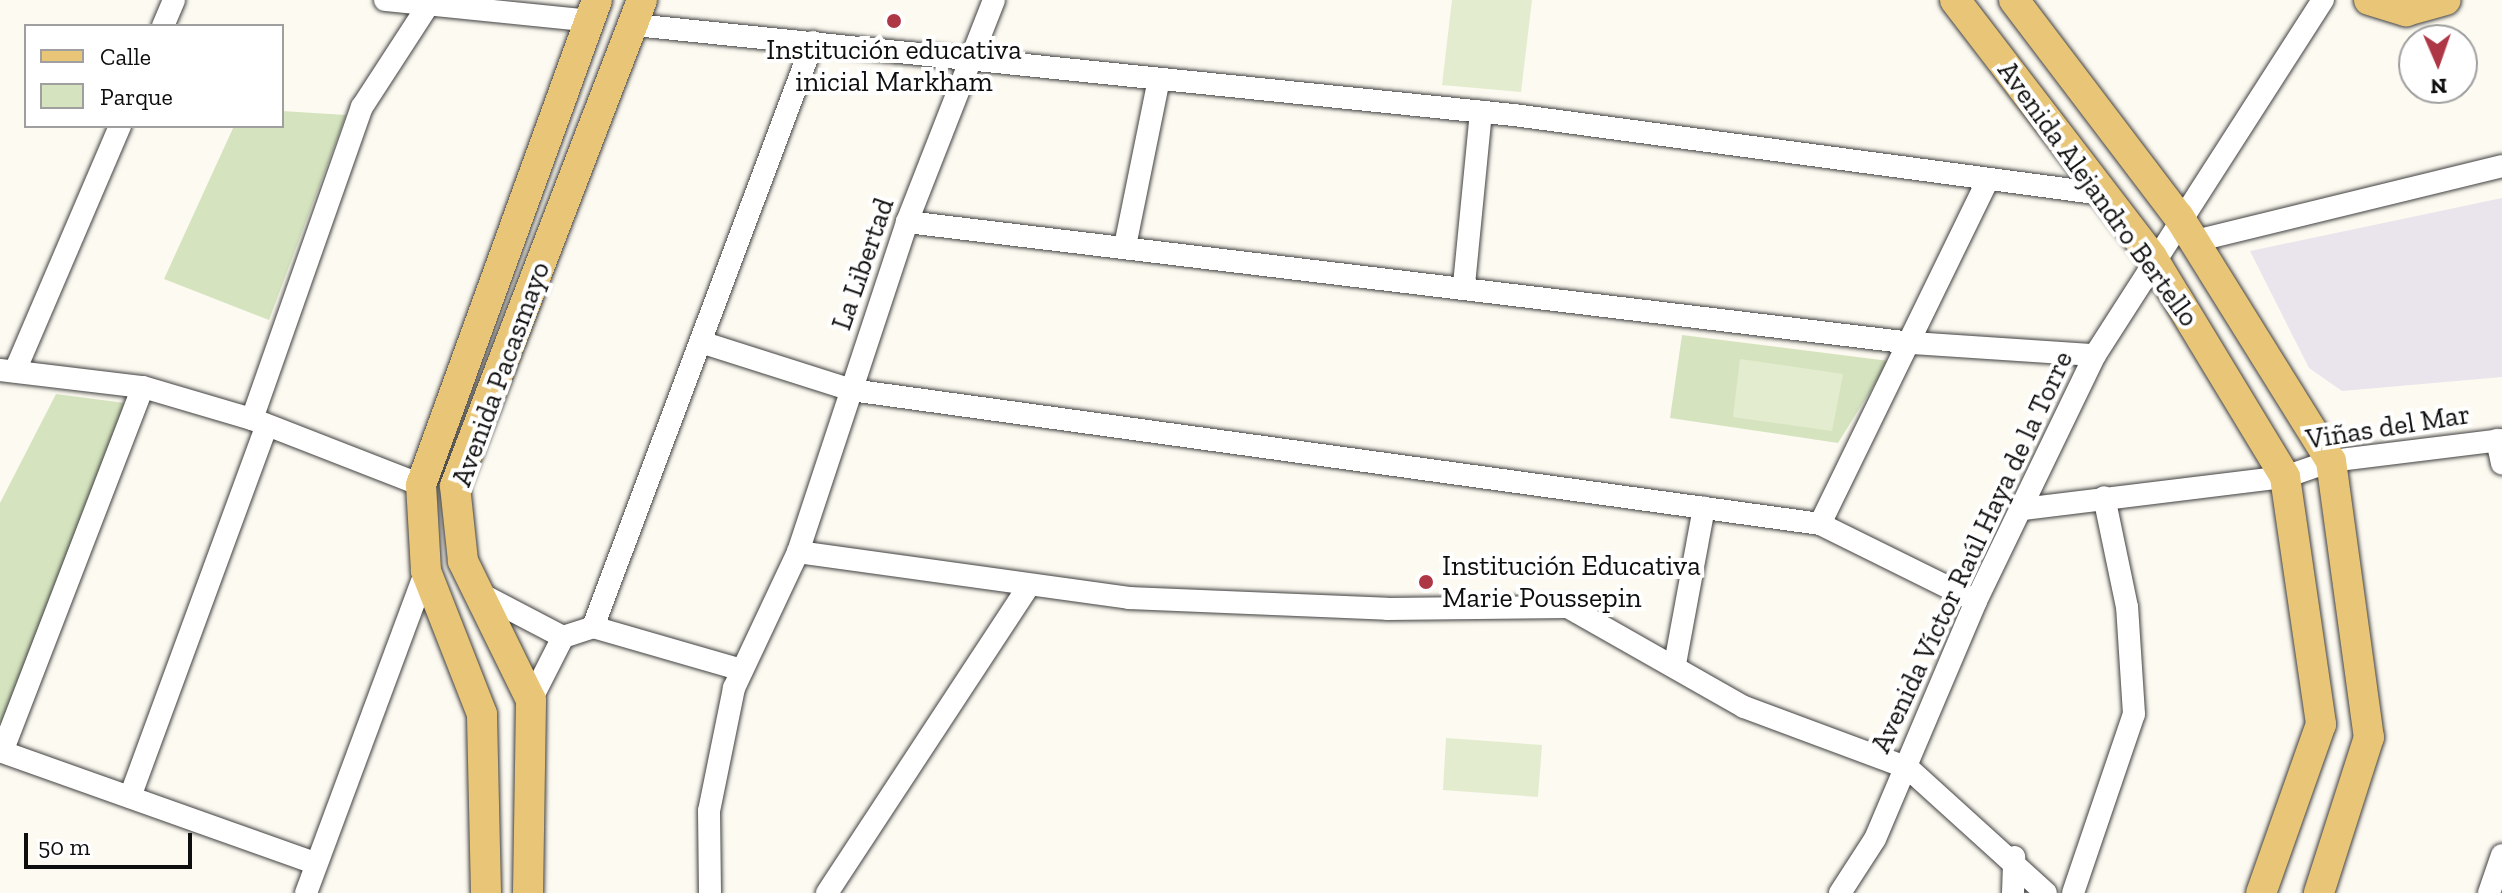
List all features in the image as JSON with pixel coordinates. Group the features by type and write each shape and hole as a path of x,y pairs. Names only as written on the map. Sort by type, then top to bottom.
{"main road":[{"name":"Avenida Alejandro Bertello","path":"1955,0 2152,257 2285,477 2321,724 2261,893"},
{"name":"Avenida Alejandro Bertello","path":"2014,0 2187,229 2331,461 2369,737 2319,893"},
{"path":"2369,0 2406,11 2446,0"},
{"name":"Avenida Pacasmayo","path":"486,893 482,714 426,571 421,485 594,10"},
{"name":"Avenida Pacasmayo","path":"528,893 531,700 463,561 455,486 639,12"},
{"path":"465,365 496,376"}],"street":[{"path":"164,24 174,0"},
{"path":"385,0 594,10"},
{"name":"La Libertad","path":"710,893 719,741 742,670 798,552 907,222 974,60 994,0"},
{"name":"Avenida Víctor Raúl Haya de la Torre","path":"1840,893 1908,768 1976,601 2095,355 2152,257 2187,229 2323,0"},
{"path":"130,797 260,422 362,107 429,4"},
{"path":"639,12 813,42 1780,146 1988,180 2102,194"},
{"path":"593,627 813,42"},
{"path":"1125,246 1159,79"},
{"path":"1464,285 1481,112"},
{"path":"119,128 8,371 143,387 260,422 421,485"},
{"path":"2187,229 2502,166"},
{"path":"1820,524 1912,343 1988,180"},
{"path":"907,222 1464,285 1912,343 2095,355"},
{"path":"701,342 851,390 1820,524 1976,601"},
{"path":"143,387 1,751 314,863"},
{"path":"2500,440 2502,463"},
{"name":"Viñas del Mar","path":"2023,509 2285,477 2331,461 2500,440"},
{"path":"2073,893 2134,714 2127,607 2104,497"},
{"path":"1675,664 1704,508"},
{"path":"798,552 1027,588 1387,609 1568,607 1675,664 1744,707 1908,768 2014,857 2046,893"},
{"path":"306,893 314,863 426,571"},
{"path":"827,893 1027,588"},
{"path":"477,592 563,637"},
{"path":"531,700 563,637 593,627 742,670"},
{"path":"2489,893 2502,855"},
{"path":"2013,893 2014,857"}],"shaded area":[{"path":"2502,198 2502,377 2342,391 2309,368 2250,251"}],"green space":[{"path":"1452,0 1532,0 1521,92 1442,85"},
{"path":"284,111 346,115 269,320 164,279 233,128 284,128"},
{"path":"1682,335 1889,361 1838,443 1670,418"},
{"path":"1740,359 1843,374 1832,431 1733,417"},
{"path":"56,394 125,403 0,728 0,503"},
{"path":"1446,738 1542,745 1538,797 1443,790"}],"place":[{"name":"Institución educativa inicial Markham","path":"894,21"},
{"name":"Institución Educativa Marie Poussepin","path":"1426,582"}]}
